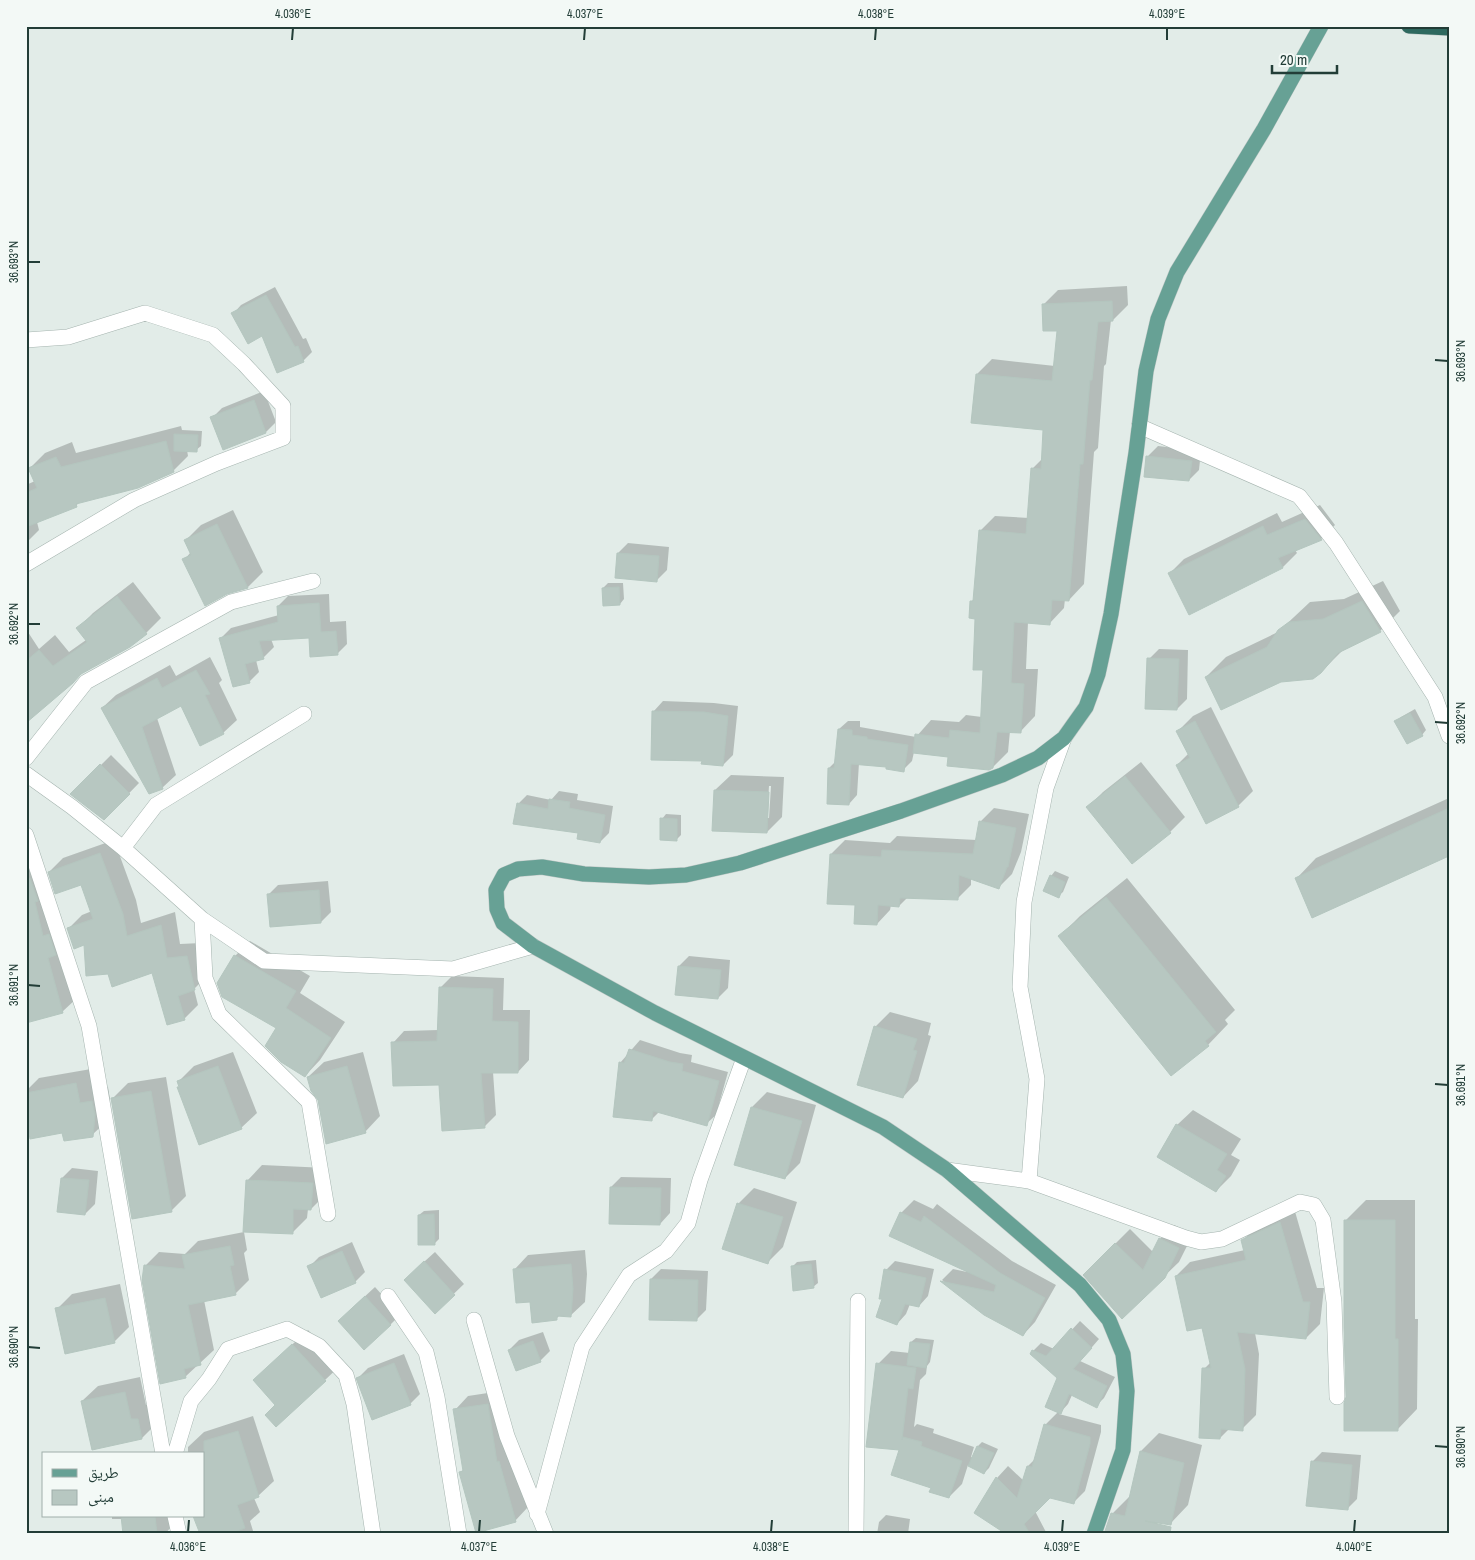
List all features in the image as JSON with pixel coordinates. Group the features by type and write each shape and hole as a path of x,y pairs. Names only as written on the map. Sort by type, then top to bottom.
{"highway":[{"path":"1409,26 1449,28"}],"main road":[{"path":"1094,1534 1123,1450 1127,1391 1122,1354 1109,1320 1080,1285 946,1170 883,1127 655,1013 533,946 503,923 497,909 496,890 504,875 518,869 542,867 584,874 649,877 686,875 740,863 900,811 1002,775 1038,758 1064,738 1086,707 1098,674 1111,614 1146,370 1156,328 1177,272 1264,129 1322,26"}],"street":[{"path":"26,340 68,337 145,313 213,335 244,364 283,406 283,438 217,463 134,500 26,564"},
{"path":"1139,426 1298,496 1336,544 1435,697 1449,736"},
{"path":"26,758 86,682 231,602 313,580"},
{"path":"123,848 156,805 304,714"},
{"path":"1029,1182 1036,1079 1020,987 1024,902 1046,788 1064,738"},
{"path":"26,774 72,807 123,848 202,919 264,961 453,969 533,946"},
{"path":"26,835 89,1026 163,1452"},
{"path":"202,919 205,978 219,1014 308,1102 328,1214"},
{"path":"537,1514 582,1347 629,1275 666,1251 688,1224 700,1180 744,1058"},
{"path":"946,1170 1029,1182 1201,1242 1222,1239 1300,1202 1314,1205 1323,1220 1334,1302 1337,1397"},
{"path":"388,1296 426,1352 436,1397 459,1534"},
{"path":"856,1534 858,1301"},
{"path":"474,1320 507,1436 546,1534"},
{"path":"176,1452 191,1401 228,1350 287,1329 320,1346 346,1375 354,1404 372,1534"},
{"path":"175,1518 179,1534"}],"building":[{"path":"266,295 295,347 298,346 304,362 277,373 262,336 248,344 231,313"},
{"path":"1112,301 1113,321 1098,322 1092,380 1090,380 1083,464 1080,464 1069,601 1052,600 1050,625 1014,622 1011,683 1024,684 1021,733 997,732 993,768 989,770 947,766 948,757 913,753 915,734 949,738 950,730 980,733 983,670 973,670 975,619 969,618 970,601 973,601 979,530 1026,534 1031,468 1041,469 1043,430 971,423 976,374 1052,381 1057,331 1043,331 1042,304"},
{"path":"254,400 266,433 223,450 210,417"},
{"path":"174,434 198,435 197,452 174,451"},
{"path":"166,441 174,472 138,488 76,504 77,507 26,527 26,493 37,488 28,468 56,457 61,467"},
{"path":"1146,456 1192,461 1189,481 1144,477"},
{"path":"1305,519 1322,540 1278,558 1283,568 1189,615 1168,573 1263,526 1267,535"},
{"path":"217,524 248,588 227,594 205,606 182,559 191,555 184,540"},
{"path":"617,553 659,556 657,582 615,578"},
{"path":"619,587 620,605 603,606 602,588"},
{"path":"117,596 147,634 130,647 81,674 26,723 26,661 39,650 53,666 87,642 76,628"},
{"path":"1362,601 1381,632 1338,653 1321,673 1313,679 1281,682 1221,710 1205,677 1267,647 1278,630 1289,622 1323,619"},
{"path":"319,603 321,632 336,631 338,655 310,657 309,638 259,641 264,659 245,664 250,683 233,687 219,638 278,622 277,606"},
{"path":"1147,658 1179,659 1177,710 1145,709"},
{"path":"196,670 210,694 205,695 224,734 200,746 181,706 142,727 163,789 149,794 101,708 157,678 162,688"},
{"path":"652,711 704,712 728,716 723,766 701,764 702,761 651,760"},
{"path":"1410,713 1423,736 1407,744 1394,721"},
{"path":"1195,721 1239,807 1206,824 1176,765 1190,758 1176,731"},
{"path":"838,729 852,730 852,735 867,737 867,739 908,745 904,772 886,769 886,767 851,764 849,805 827,804 828,768 834,768"},
{"path":"100,764 130,794 104,820 70,794"},
{"path":"1125,776 1171,833 1132,864 1086,807"},
{"path":"714,790 769,792 767,833 712,831"},
{"path":"549,799 570,802 569,808 605,815 600,843 577,839 578,833 513,824 517,803 548,809"},
{"path":"1449,808 1449,856 1312,918 1295,878"},
{"path":"660,818 677,819 677,841 660,840"},
{"path":"979,821 1016,828 1008,867 999,889 959,875 958,900 900,898 899,907 878,905 877,925 854,924 855,905 827,904 830,854 881,857 882,850 973,854"},
{"path":"100,853 123,914 127,936 161,925 167,958 187,956 195,990 178,996 185,1020 167,1025 152,973 112,987 108,974 86,976 84,945 74,949 67,928 93,919 81,885 55,894 48,872"},
{"path":"1050,875 1065,882 1059,898 1043,891"},
{"path":"30,878 38,901 35,902 43,936 49,934 56,955 48,958 63,1013 26,1023 26,880"},
{"path":"319,890 321,923 270,927 267,894"},
{"path":"1106,897 1216,1032 1205,1041 1209,1046 1171,1076 1058,936"},
{"path":"234,955 296,991 286,1008 331,1038 305,1077 281,1062 265,1046 276,1028 222,997 217,983"},
{"path":"678,966 721,970 718,999 675,995"},
{"path":"439,987 493,989 492,1021 518,1022 518,1073 481,1073 485,1128 442,1131 439,1085 393,1086 391,1042 437,1041"},
{"path":"874,1026 917,1039 913,1050 917,1051 903,1098 857,1085"},
{"path":"629,1049 670,1062 683,1064 682,1071 719,1081 707,1126 653,1111 652,1121 613,1117 619,1062 624,1063"},
{"path":"218,1066 242,1129 199,1145 177,1087 179,1087 177,1081"},
{"path":"347,1066 366,1133 326,1144 318,1100 311,1091 307,1077"},
{"path":"76,1083 80,1103 92,1101 95,1115 93,1137 64,1141 62,1133 30,1139 26,1116 26,1093"},
{"path":"151,1091 172,1212 132,1219 111,1098"},
{"path":"751,1107 802,1121 785,1179 734,1165"},
{"path":"1176,1124 1227,1154 1217,1170 1226,1176 1216,1192 1157,1157"},
{"path":"61,1178 89,1180 85,1215 57,1212"},
{"path":"246,1180 313,1183 311,1210 293,1209 293,1234 243,1232"},
{"path":"610,1187 661,1188 660,1225 609,1224"},
{"path":"737,1203 783,1217 768,1264 722,1249"},
{"path":"900,1212 921,1222 924,1216 1000,1273 1045,1298 1023,1336 984,1315 940,1281 994,1292 996,1285 889,1236"},
{"path":"434,1214 435,1245 418,1245 418,1215"},
{"path":"1344,1220 1395,1220 1395,1339 1398,1339 1398,1431 1344,1431 1344,1403 1346,1397"},
{"path":"1280,1222 1303,1302 1310,1302 1306,1339 1237,1332 1245,1369 1243,1431 1221,1429 1220,1439 1199,1438 1202,1368 1211,1368 1202,1328 1187,1331 1175,1276 1246,1260 1241,1240"},
{"path":"1159,1238 1179,1248 1165,1278 1122,1319 1083,1275 1115,1243 1143,1270"},
{"path":"230,1246 234,1265 230,1266 236,1295 188,1305 201,1365 184,1369 186,1378 160,1384 142,1280 144,1265 185,1269 182,1255"},
{"path":"342,1251 356,1283 321,1298 307,1266"},
{"path":"424,1261 455,1295 435,1314 404,1280"},
{"path":"571,1264 573,1289 571,1317 557,1316 557,1320 532,1323 530,1302 516,1303 513,1269"},
{"path":"811,1264 814,1288 793,1291 791,1266"},
{"path":"884,1269 926,1278 919,1307 905,1304 897,1325 876,1317 882,1299 879,1299"},
{"path":"650,1279 698,1280 697,1321 649,1320"},
{"path":"365,1296 391,1325 364,1350 338,1321"},
{"path":"105,1298 115,1343 65,1354 55,1308"},
{"path":"1071,1328 1092,1348 1073,1369 1107,1386 1097,1408 1069,1394 1061,1414 1045,1407 1057,1378 1030,1354 1032,1350 1046,1356"},
{"path":"533,1341 541,1362 516,1371 508,1350"},
{"path":"910,1342 930,1344 926,1368 907,1365"},
{"path":"292,1344 326,1381 276,1427 265,1415 275,1405 253,1380"},
{"path":"394,1363 411,1405 372,1420 356,1378"},
{"path":"876,1363 916,1368 913,1389 908,1388 902,1440 903,1437 922,1442 921,1446 962,1461 949,1498 929,1492 931,1488 891,1475 899,1450 866,1447"},
{"path":"125,1392 131,1419 138,1419 142,1439 92,1450 81,1401"},
{"path":"488,1404 497,1462 499,1461 516,1522 476,1533 459,1472 463,1471 453,1409"},
{"path":"1044,1424 1090,1437 1090,1444 1074,1504 1050,1498 1024,1524 1030,1534 1006,1534 974,1513 996,1477 1017,1498 1027,1466 1032,1467"},
{"path":"238,1431 259,1497 237,1505 245,1528 230,1534 200,1534 194,1518 205,1518 204,1441"},
{"path":"977,1446 994,1453 984,1474 968,1466"},
{"path":"1140,1451 1184,1463 1171,1525 1145,1521 1171,1527 1170,1534 1104,1534 1111,1513 1125,1516"},
{"path":"1311,1461 1352,1465 1348,1510 1306,1506"},
{"path":"121,1518 155,1518 157,1534 123,1534"}]}
